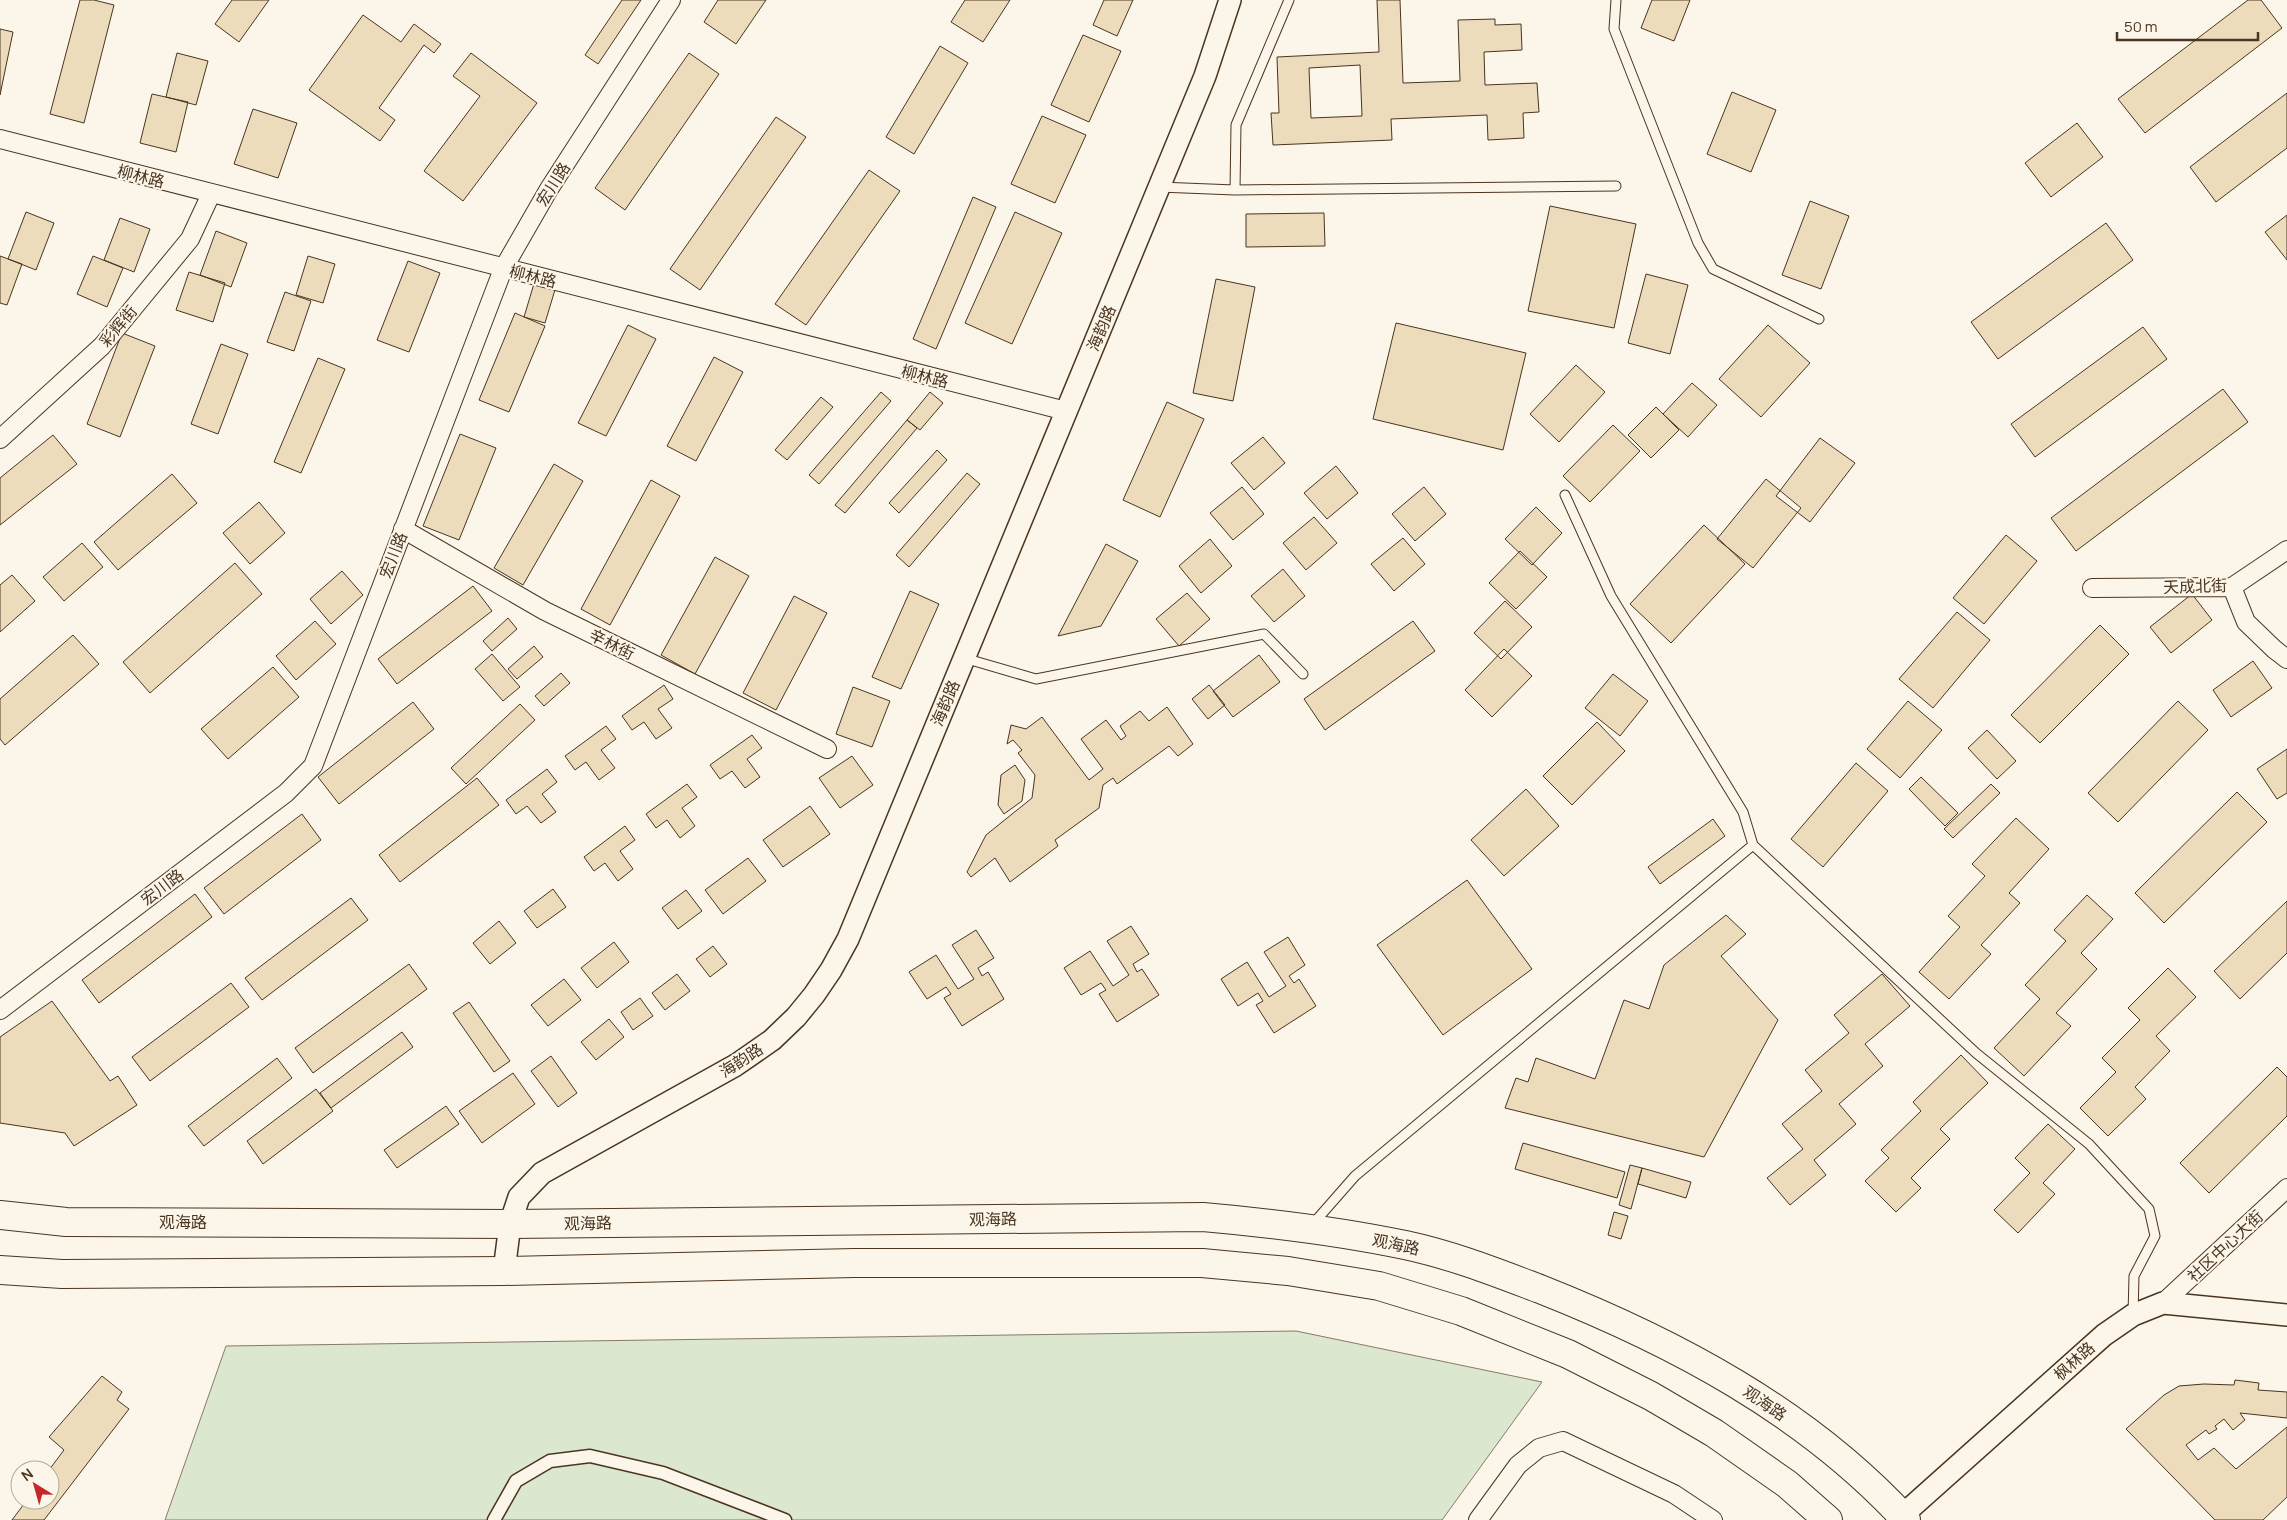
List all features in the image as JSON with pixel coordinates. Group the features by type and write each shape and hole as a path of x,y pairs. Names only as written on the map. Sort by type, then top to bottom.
{"main road":[{"name":"观海路","path":"0,1215 66,1222 510,1224 1203,1217 1310,1227 1406,1245 1467,1261 1588,1308 1664,1343 1733,1382 1807,1431 1859,1474 1902,1519"},
{"path":"0,1270 62,1274 504,1271 855,1262 1202,1263 1288,1271 1379,1286 1461,1311 1568,1354 1651,1396 1714,1433 1779,1478 1828,1520"}],"street":[{"name":"宏川路","path":"0,1010 286,793 313,766 503,269 549,189 671,0"},
{"name":"海韵路","path":"504,1271 510,1224 519,1197 542,1173 736,1065 772,1040 796,1017 831,970 848,939 1205,76 1230,0"},
{"name":"柳林路","path":"0,139 503,269 1066,411"},
{"name":"彩辉街","path":"0,439 102,346 190,239 211,194"},
{"name":"辛林街","path":"403,529 545,611 828,749"},
{"name":"天成北街","path":"2092,588 2232,587 2287,550"},
{"path":"2232,587 2246,622 2274,650 2287,659"},
{"name":"社区中心大街","path":"2163,1303 2287,1188"},
{"name":"枫林路","path":"1902,1519 2104,1335 2133,1315 2163,1303 2287,1315"},
{"path":"1478,1520 1518,1465 1539,1448 1563,1440 1674,1494 1713,1520"},
{"path":"494,1520 516,1481 550,1461 590,1456 663,1473 785,1520"}],"lane":[{"path":"1235,190 1236,125 1288,0"},
{"path":"1616,0 1614,29 1698,243 1713,269 1818,319"},
{"path":"1159,187 1235,190 1616,186"},
{"path":"1565,495 1611,596 1743,812 1753,845 1976,1053 2089,1144 2148,1209 2155,1236 2134,1276 2133,1315"},
{"path":"964,658 1036,680 1264,634 1303,674"},
{"path":"1310,1227 1355,1176 1753,845"}],"green space":[{"path":"1296,1331 1542,1382 1442,1520 165,1520 226,1346"}],"building":[{"path":"80,0 94,0 114,5 84,123 50,114"},
{"path":"232,0 269,0 239,42 215,24"},
{"path":"622,0 641,0 598,64 585,55"},
{"path":"718,0 766,0 736,44 704,22"},
{"path":"965,0 1010,0 983,42 951,22"},
{"path":"1104,0 1133,0 1117,36 1093,25"},
{"path":"1377,0 1400,0 1403,83 1460,81 1458,20 1495,19 1495,25 1521,24 1522,50 1484,52 1485,85 1537,83 1539,112 1523,113 1524,138 1488,140 1487,115 1391,119 1392,140 1273,145 1271,113 1279,113 1277,57 1379,52","holes":["1360,65 1362,116 1311,118 1309,68"]},
{"path":"1652,0 1690,0 1674,41 1641,28"},
{"path":"2248,0 2261,0 2282,28 2145,133 2118,99"},
{"path":"363,15 401,42 414,24 441,44 434,53 424,45 379,108 395,120 380,141 309,90"},
{"path":"0,29 13,32 0,95"},
{"path":"1083,35 1121,51 1089,122 1051,105"},
{"path":"940,46 968,63 914,154 886,137"},
{"path":"177,53 208,61 196,105 166,97"},
{"path":"471,53 537,103 463,201 424,171 480,96 453,76"},
{"path":"689,53 719,74 625,210 595,188"},
{"path":"1732,92 1776,110 1751,172 1707,154"},
{"path":"2287,93 2287,148 2216,202 2190,167"},
{"path":"152,94 188,102 176,152 140,143"},
{"path":"253,109 297,123 278,178 234,164"},
{"path":"1042,116 1086,135 1055,203 1011,184"},
{"path":"776,117 806,137 700,290 670,269"},
{"path":"2077,123 2103,157 2051,197 2025,163"},
{"path":"869,170 900,191 806,325 775,304"},
{"path":"973,197 996,207 936,349 913,339"},
{"path":"1810,201 1849,216 1821,289 1782,275"},
{"path":"1550,206 1636,224 1614,328 1528,311"},
{"path":"26,212 54,223 36,270 8,259"},
{"path":"1015,212 1062,233 1012,344 965,323"},
{"path":"1324,213 1325,246 1246,247 1246,214"},
{"path":"2287,215 2287,260 2265,232"},
{"path":"120,218 150,229 134,272 104,260"},
{"path":"2106,223 2133,260 1998,359 1971,322"},
{"path":"216,231 247,243 231,287 200,275"},
{"path":"0,256 22,264 7,305 0,303"},
{"path":"93,256 123,268 107,307 77,294"},
{"path":"308,256 335,264 323,303 296,295"},
{"path":"408,261 440,273 409,352 377,340"},
{"path":"189,272 225,283 213,322 176,310"},
{"path":"1646,274 1688,285 1670,354 1628,343"},
{"path":"536,277 557,283 545,323 524,317"},
{"path":"1216,279 1255,287 1233,401 1193,393"},
{"path":"285,292 311,301 294,351 267,342"},
{"path":"515,313 545,326 509,412 479,400"},
{"path":"1396,323 1526,353 1503,450 1373,419"},
{"path":"628,325 656,339 606,436 578,423"},
{"path":"1768,325 1810,363 1761,417 1719,379"},
{"path":"2143,327 2167,359 2035,457 2011,424"},
{"path":"122,333 155,346 120,437 87,424"},
{"path":"221,344 248,354 218,434 191,424"},
{"path":"714,357 743,372 696,461 667,446"},
{"path":"318,358 345,369 301,473 274,462"},
{"path":"1576,365 1605,392 1559,442 1530,414"},
{"path":"1692,383 1717,405 1688,437 1663,414"},
{"path":"2223,389 2248,422 2076,551 2051,518"},
{"path":"881,392 891,401 819,484 809,475"},
{"path":"930,392 943,403 920,430 907,420"},
{"path":"821,397 833,407 787,460 775,450"},
{"path":"1167,402 1204,419 1160,517 1123,500"},
{"path":"1656,407 1679,430 1651,458 1628,435"},
{"path":"907,420 917,428 845,513 835,505"},
{"path":"1613,425 1640,451 1590,502 1563,476"},
{"path":"460,434 496,448 459,540 423,526"},
{"path":"53,435 77,464 0,525 0,478"},
{"path":"1263,437 1285,463 1254,490 1231,463"},
{"path":"1820,438 1855,463 1810,522 1776,496"},
{"path":"937,450 947,460 899,513 889,503"},
{"path":"554,464 583,481 523,585 494,568"},
{"path":"1336,466 1358,493 1327,519 1304,493"},
{"path":"967,473 980,484 909,567 896,555"},
{"path":"172,474 197,503 118,570 94,542"},
{"path":"1766,479 1801,508 1753,568 1717,539"},
{"path":"651,480 680,496 610,625 581,609"},
{"path":"1242,487 1264,514 1233,540 1210,513"},
{"path":"1424,487 1446,514 1415,541 1392,514"},
{"path":"259,502 285,533 250,564 223,533"},
{"path":"1536,507 1562,533 1532,565 1505,539"},
{"path":"1314,517 1337,543 1306,570 1283,543"},
{"path":"1704,525 1745,564 1671,643 1630,604"},
{"path":"2006,535 2037,561 1984,624 1953,598"},
{"path":"1403,538 1425,564 1394,591 1371,564"},
{"path":"1210,539 1232,566 1201,593 1179,566"},
{"path":"82,543 103,567 64,601 43,577"},
{"path":"1106,544 1138,561 1101,626 1058,636"},
{"path":"1520,551 1547,577 1516,609 1489,583"},
{"path":"715,557 749,576 695,674 661,655"},
{"path":"235,563 262,594 150,693 123,662"},
{"path":"1283,569 1305,596 1274,622 1251,596"},
{"path":"342,571 363,595 331,624 310,599"},
{"path":"12,575 35,601 0,632 0,585"},
{"path":"473,586 492,611 397,684 378,659"},
{"path":"910,591 939,604 901,689 872,677"},
{"path":"1187,593 1210,619 1179,646 1156,619"},
{"path":"2192,594 2212,620 2171,653 2150,627"},
{"path":"794,596 827,613 776,710 743,693"},
{"path":"1505,601 1532,627 1501,659 1474,633"},
{"path":"1957,612 1990,640 1933,708 1899,679"},
{"path":"508,618 517,629 492,651 483,641"},
{"path":"315,621 336,644 296,680 276,656"},
{"path":"1413,621 1435,651 1325,730 1304,699"},
{"path":"2100,625 2129,654 2040,743 2011,715"},
{"path":"73,635 99,664 5,745 0,739 0,699"},
{"path":"534,646 543,657 517,679 508,669"},
{"path":"1504,649 1532,676 1492,717 1465,690"},
{"path":"492,654 520,687 503,701 475,669"},
{"path":"1259,655 1280,682 1233,717 1213,691"},
{"path":"2253,661 2272,688 2231,717 2213,690"},
{"path":"273,667 299,697 228,759 201,729"},
{"path":"561,673 570,683 544,706 535,696"},
{"path":"1613,674 1648,701 1620,736 1585,708"},
{"path":"664,685 673,699 658,709 672,728 656,739 644,722 632,730 622,716"},
{"path":"1209,685 1225,705 1208,719 1192,699"},
{"path":"853,687 890,701 872,747 836,734"},
{"path":"1908,701 1942,730 1900,778 1867,749"},
{"path":"2178,701 2208,730 2118,822 2088,793"},
{"path":"413,702 434,729 339,804 318,777"},
{"path":"520,704 535,720 466,784 451,768"},
{"path":"1167,707 1193,744 1178,756 1169,746 1117,784 1113,778 1103,785 1099,808 1055,840 1058,846 1010,882 995,858 971,877 967,872 986,835 1032,798 1035,775 1018,753 1022,750 1013,740 1007,744 1011,725 1026,729 1042,717 1089,780 1103,769 1081,739 1106,720 1121,740 1126,736 1120,726 1140,711 1149,721"},
{"path":"1597,722 1625,751 1572,805 1543,776"},
{"path":"606,726 616,739 601,750 615,768 599,780 586,762 575,770 565,756"},
{"path":"1987,730 2016,761 1997,779 1968,748"},
{"path":"752,735 762,748 747,759 760,777 745,788 732,771 720,779 710,765"},
{"path":"2287,749 2287,793 2277,799 2257,769"},
{"path":"852,756 873,785 840,808 819,778"},
{"path":"1856,763 1888,791 1823,867 1791,839"},
{"path":"1015,765 1025,780 1022,801 1004,814 998,805 1001,775"},
{"path":"547,769 557,782 542,794 556,812 541,823 527,806 516,814 506,800"},
{"path":"1921,777 1958,813 1945,826 1909,789"},
{"path":"477,778 499,805 400,882 379,855"},
{"path":"687,784 697,797 682,808 695,826 680,838 667,820 656,828 646,814"},
{"path":"1991,784 2000,793 1953,838 1944,829"},
{"path":"1526,789 1559,826 1504,876 1471,840"},
{"path":"2237,792 2267,822 2164,923 2135,893"},
{"path":"810,806 830,834 783,867 763,840"},
{"path":"302,814 321,840 224,914 204,888"},
{"path":"2016,818 2049,849 2009,893 2020,903 1981,945 1991,954 1949,999 1919,972 1960,927 1948,916 1985,876 1972,864"},
{"path":"1713,819 1725,836 1660,884 1648,867"},
{"path":"625,826 635,840 620,851 633,869 618,881 605,863 594,871 584,857"},
{"path":"748,858 766,881 723,914 705,890"},
{"path":"1467,880 1532,969 1443,1035 1377,945"},
{"path":"553,889 566,907 537,928 524,911"},
{"path":"686,890 702,911 678,929 662,908"},
{"path":"195,894 212,917 99,1003 82,980"},
{"path":"2087,895 2113,919 2081,953 2097,969 2056,1013 2071,1026 2024,1076 1994,1048 2040,999 2025,985 2066,941 2054,930"},
{"path":"351,898 368,920 262,1000 245,978"},
{"path":"2287,901 2287,953 2240,999 2214,971"},
{"path":"1726,915 1746,934 1721,956 1778,1020 1704,1157 1505,1108 1516,1078 1528,1082 1536,1058 1595,1079 1624,1000 1649,1009 1664,965"},
{"path":"499,921 516,943 490,964 473,943"},
{"path":"1131,926 1149,954 1133,964 1137,972 1142,969 1159,995 1117,1022 1099,994 1106,990 1101,983 1081,995 1064,968 1090,951 1113,986 1129,975 1107,941"},
{"path":"976,930 994,958 978,968 982,976 988,972 1004,999 962,1026 944,998 951,994 946,987 927,999 909,972 936,955 958,989 974,979 952,945"},
{"path":"1288,937 1305,965 1289,976 1294,983 1299,979 1316,1006 1274,1033 1256,1005 1263,1001 1258,993 1238,1006 1221,979 1247,962 1269,997 1286,986 1264,952"},
{"path":"614,942 629,962 597,988 581,968"},
{"path":"713,946 727,964 710,977 696,959"},
{"path":"409,964 427,989 313,1073 295,1048"},
{"path":"2168,968 2196,997 2156,1036 2170,1051 2135,1087 2146,1099 2108,1136 2080,1108 2116,1072 2102,1058 2140,1020 2128,1008"},
{"path":"677,974 690,991 665,1010 652,993"},
{"path":"1882,974 1910,1006 1865,1044 1883,1066 1839,1104 1856,1124 1814,1160 1826,1175 1790,1205 1767,1178 1803,1149 1782,1124 1822,1091 1805,1070 1849,1033 1834,1015"},
{"path":"564,979 581,1000 548,1026 531,1005"},
{"path":"231,983 249,1007 150,1081 132,1057"},
{"path":"640,998 653,1016 633,1030 621,1012"},
{"path":"52,1001 110,1081 118,1076 137,1105 74,1146 65,1133 0,1123 0,1037"},
{"path":"469,1002 510,1061 494,1072 453,1013"},
{"path":"609,1019 624,1037 596,1060 581,1042"},
{"path":"402,1032 413,1047 331,1108 320,1093"},
{"path":"1961,1055 1988,1083 1940,1129 1950,1139 1911,1178 1921,1188 1896,1212 1865,1181 1889,1158 1881,1150 1921,1111 1913,1102"},
{"path":"551,1056 577,1093 558,1107 531,1071"},
{"path":"277,1058 292,1078 204,1146 188,1126"},
{"path":"2277,1067 2287,1077 2287,1116 2209,1193 2180,1163"},
{"path":"513,1073 535,1104 482,1143 459,1111"},
{"path":"316,1089 333,1111 263,1164 247,1141"},
{"path":"446,1106 459,1124 397,1168 384,1150"},
{"path":"2048,1124 2075,1149 2043,1183 2055,1194 2018,1233 1994,1210 2030,1173 2015,1158"},
{"path":"1523,1143 1625,1172 1617,1198 1515,1169"},
{"path":"1630,1165 1642,1168 1631,1209 1619,1205"},
{"path":"1642,1168 1691,1182 1686,1198 1638,1184"},
{"path":"1614,1212 1628,1216 1621,1239 1608,1235"},
{"path":"102,1376 122,1392 117,1400 129,1409 60,1499 60,1460 56,1460 64,1450 49,1437"},
{"path":"2235,1380 2259,1383 2258,1390 2287,1392 2287,1418 2240,1413 2245,1420 2233,1430 2224,1419 2215,1426 2217,1429 2209,1434 2206,1430 2186,1445 2198,1460 2214,1448 2236,1469 2287,1427 2287,1497 2263,1520 2215,1520 2126,1429 2164,1395 2179,1386 2204,1384 2234,1385"},
{"path":"20,1510 52,1510 44,1520 12,1520"}]}
